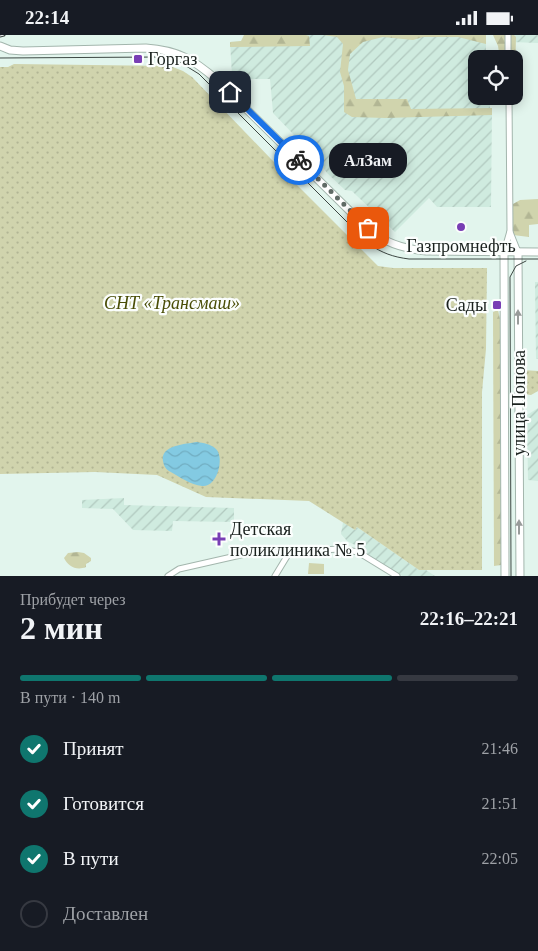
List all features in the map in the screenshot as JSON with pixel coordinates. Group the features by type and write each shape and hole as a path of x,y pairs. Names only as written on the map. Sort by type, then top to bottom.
{"main road":[{"path":"0,46 10,50 23,51 146,48 178,53 197,64 218,80 345,206 379,237 397,246 417,251 538,252"},
{"name":"улица Попова","path":"504,252 505,576"},
{"name":"улица Попова","path":"518,252 520,576"},
{"path":"505,401 519,401"}],"street":[{"path":"508,35 508,50"},
{"name":"улица Попова","path":"504,252 510,231 509,105"},
{"name":"улица Попова","path":"510,231 518,252"},
{"path":"168,576 180,569 246,554 349,549 369,558 397,576"},
{"path":"275,576 289,553"}],"shaded area":[{"path":"281,35 486,35 486,50 468,50 468,105 490,105 490,108 492,108 491,207 437,207 429,198 395,232 352,191 345,190 327,173 316,158 273,113 270,79 244,79 232,75 230,42 280,39"},
{"path":"512,35 538,35 538,43 512,42"},
{"path":"535,282 538,282 538,359 536,359"},
{"path":"538,408 538,481 528,480 527,415"},
{"path":"124,498 124,505 234,508 234,522 173,521 172,531 133,530 113,509 82,508 82,500"},
{"path":"343,522 355,530 357,527 419,570 426,570 435,576 402,576 361,550 361,548 347,541 341,534"}],"green space":[{"path":"244,35 306,35 309,36 310,46 230,47 230,42 241,41"},
{"path":"323,35 486,35 486,44 458,37 423,37 413,40 383,37 363,42 350,54 348,70 356,99 407,99 411,109 492,108 492,115 352,117 344,112 344,86 340,72 343,44 337,37"},
{"path":"493,35 514,35 516,37 516,50 499,50"},
{"name":"СНТ «Трансмаш»","path":"14,64 170,66 183,71 192,77 378,266 393,268 487,268 486,349 482,392 482,570 419,570 357,527 355,530 309,501 206,497 157,475 95,472 0,474 0,67 8,67"},
{"path":"538,199 538,224 529,225 529,237 513,235 513,204 520,200"},
{"path":"498,310 500,319 501,565 494,566 493,312"},
{"path":"523,370 538,371 538,391 531,395 523,394"},
{"path":"68,553 84,553 91,558 86,567 73,567 64,558"},
{"path":"309,563 324,564 324,574 308,574"}],"water":[{"path":"197,442 212,446 219,453 220,459 215,478 212,482 202,486 193,484 168,470 163,463 163,456 170,448"}],"tram line":[{"path":"0,58 159,57 178,61 199,74 369,244 378,250 393,256 409,259 538,259"},
{"path":"511,576 510,277 516,266 526,261"}],"railway":[{"path":"0,36 4,35"}],"way so far":[{"path":"299,160 368,228"}],"place":[{"name":"Горгаз","path":"138,59"},
{"name":"Газпромнефть","path":"461,227"},
{"name":"АлЗам","path":"368,228"},
{"name":"Сады","path":"497,305"},
{"name":"Детская поликлиника № 5","path":"219,539"}],"route":[{"path":"230,92 299,160"}]}
